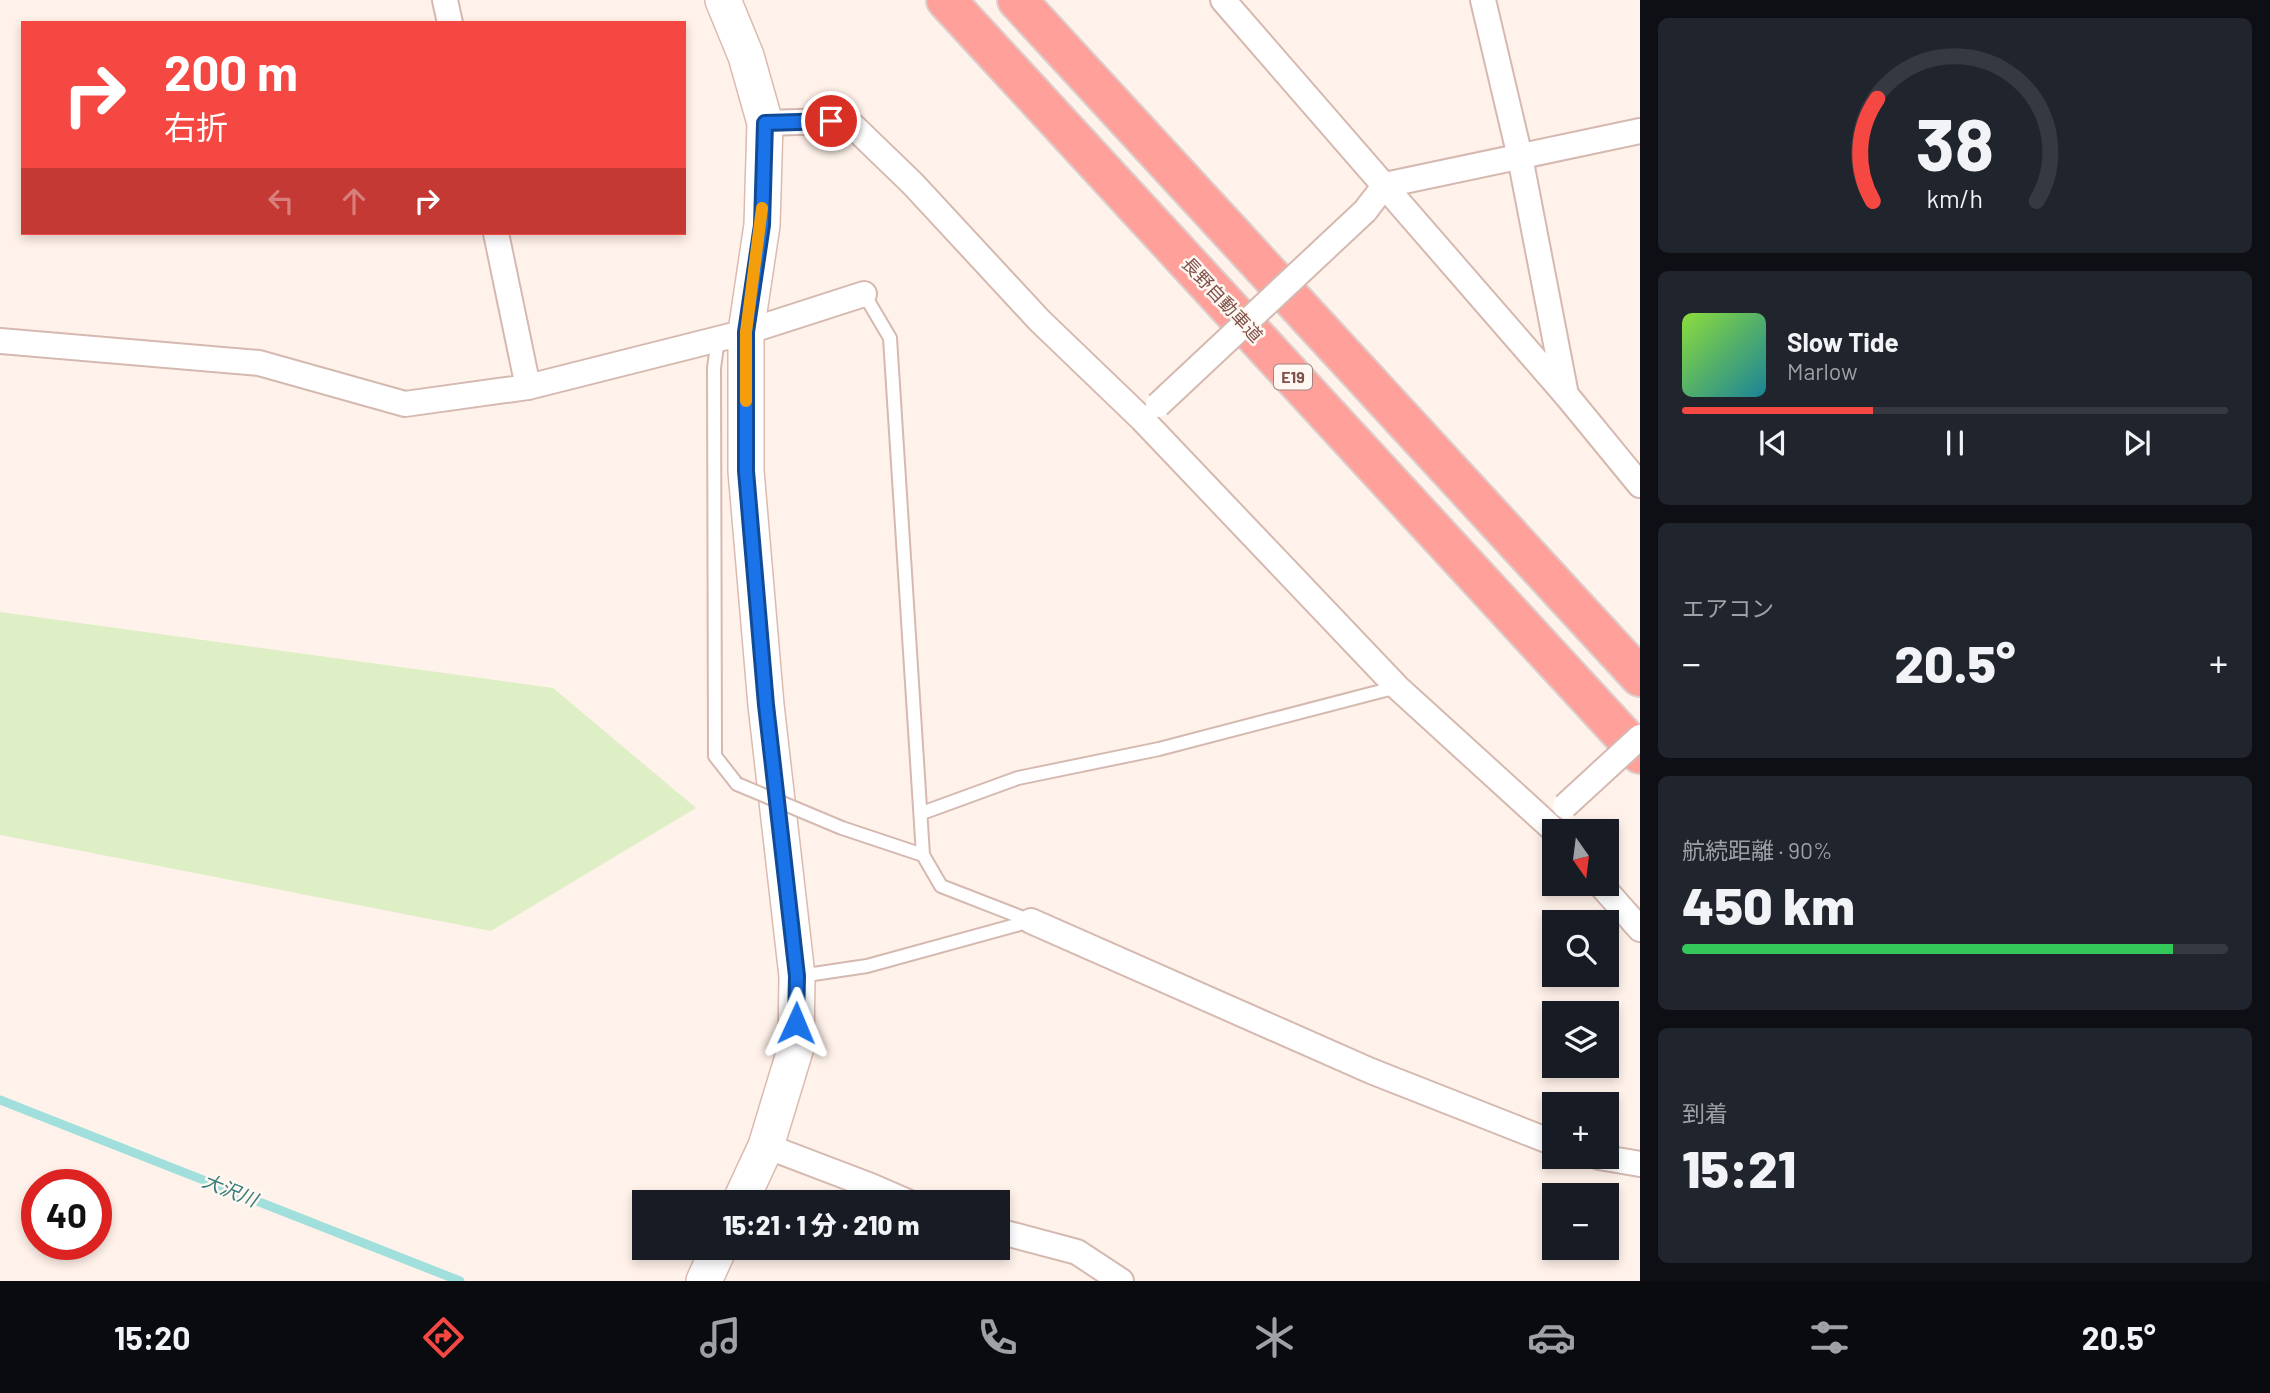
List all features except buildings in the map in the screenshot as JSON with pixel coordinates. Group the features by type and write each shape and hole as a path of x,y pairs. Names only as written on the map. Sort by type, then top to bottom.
{"highway":[{"name":"長野自動車道","path":"946,0 1640,754"},
{"path":"1017,0 1640,677"}],"street":[{"path":"445,0 450,21"},
{"path":"723,0 746,56 765,123 762,225 732,335 766,705 797,976 796,1047 766,1146 746,1190"},
{"path":"1223,0 1567,396 1640,485"},
{"path":"1483,0 1520,158 1567,396"},
{"path":"765,123 831,121 853,126 913,184 1039,320 1150,412 1397,687 1542,819"},
{"path":"1150,412 1365,211 1385,185 1640,131"},
{"path":"496,235 528,387"},
{"path":"0,341 259,363 405,404 528,387 732,335 864,294"},
{"path":"1554,819 1640,737"},
{"path":"1611,896 1640,929"},
{"path":"1031,921 1371,1071 1542,1138"},
{"path":"766,1146 882,1190"},
{"path":"1619,1160 1640,1164"},
{"path":"1010,1234 1077,1252 1121,1281"},
{"path":"704,1281 714,1260"}],"lane":[{"path":"864,294 890,338 923,855 941,886 1031,921"},
{"path":"732,335 714,368 715,756 737,784 842,828 923,855"},
{"path":"922,813 1018,778 1159,749 1397,687"},
{"path":"797,976 867,967 1031,921"}],"green space":[{"path":"0,612 553,688 696,808 491,931 0,835"}],"waterway":[{"name":"大沢川","path":"0,1100 460,1281"}],"slow traffic":[{"path":"746,401 746,332 762,225 762,208"}],"route":[{"path":"796,1023 797,976 766,705 746,471 746,332 762,225 765,123 831,121"}]}
